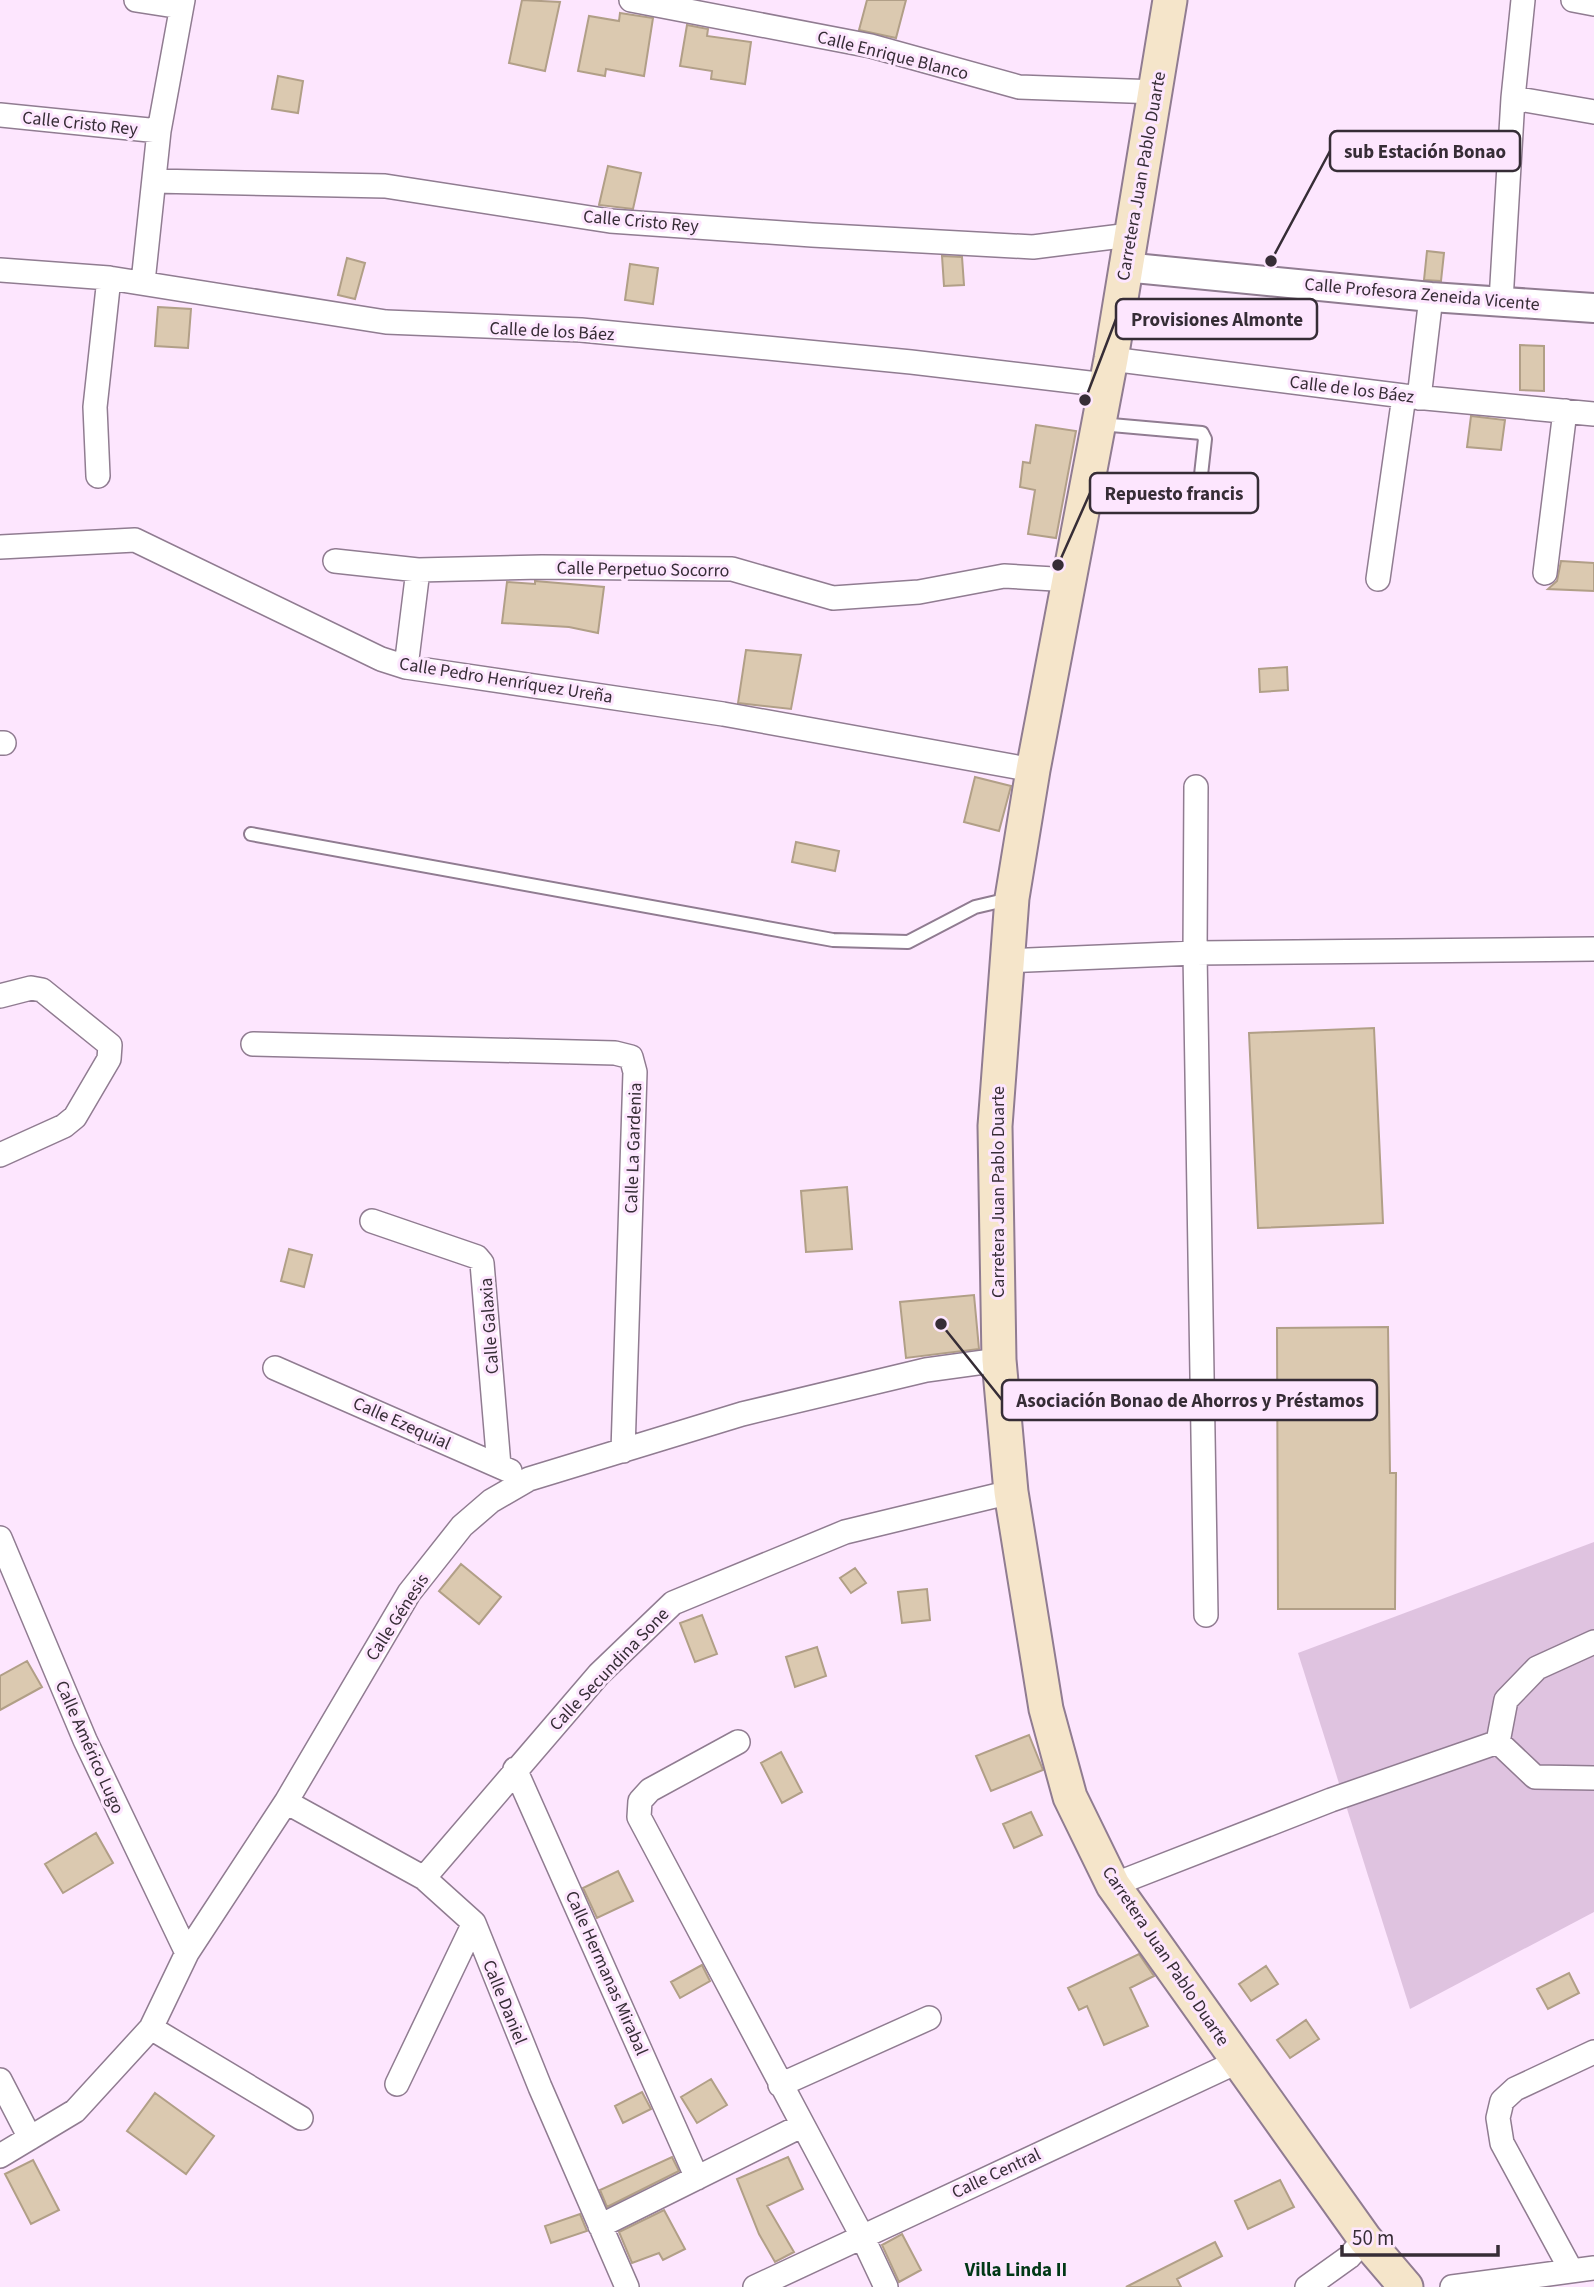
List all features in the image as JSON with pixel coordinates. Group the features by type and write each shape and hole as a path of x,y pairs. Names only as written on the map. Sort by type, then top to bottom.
{"main road":[{"name":"Carretera Juan Pablo Duarte","path":"1170,0 1157,92 1127,251 1099,424 1033,770 1012,898 995,1126 999,1360 1011,1492 1046,1709 1070,1797 1113,1885 1364,2239 1406,2287"}],"street":[{"path":"136,0 182,4 159,131 143,282"},
{"name":"Calle Enrique Blanco","path":"631,0 871,46 1019,87 1157,92"},
{"path":"1501,301 1513,98 1523,0"},
{"path":"1573,0 1594,4"},
{"path":"1513,98 1594,112"},
{"name":"Calle Cristo Rey","path":"0,115 159,131"},
{"name":"Calle Cristo Rey","path":"154,181 385,186 610,220 812,235 1127,251"},
{"name":"Calle Profesora Zeneida Vicente","path":"1127,251 1431,297 1594,308"},
{"name":"Calle de los Báez","path":"0,270 143,282 386,323 581,330 911,362 1108,372 1594,414"},
{"path":"98,476 95,407 109,278"},
{"path":"1378,579 1431,297"},
{"path":"1545,573 1565,411"},
{"name":"Calle Pedro Henríquez Ureña","path":"0,547 135,540 380,659 405,667 723,714 1033,770"},
{"name":"Calle Perpetuo Socorro","path":"335,561 418,570 542,567 732,569 833,598 919,592 1004,576 1071,580"},
{"path":"405,667 418,570"},
{"path":"1196,787 1195,953 1206,1615"},
{"path":"1006,961 1195,953 1594,949"},
{"path":"0,996 30,988 42,990 110,1045 109,1059 75,1117 64,1126 0,1155"},
{"name":"Calle La Gardenia","path":"253,1044 615,1053 631,1057 635,1072 623,1451"},
{"name":"Calle Galaxia","path":"372,1221 477,1257 482,1262 499,1466"},
{"name":"Calle Génesis","path":"0,2156 75,2110 151,2028 187,1953 286,1802 409,1593 462,1525 491,1501 529,1479 742,1414 926,1370 999,1360"},
{"name":"Calle Ezequial","path":"275,1368 529,1479"},
{"name":"Calle Secundina Sone","path":"424,1878 599,1674 673,1603 845,1532 1011,1492"},
{"name":"Calle Américo Lugo","path":"0,1538 85,1740 187,1953"},
{"path":"1497,1742 1506,1700 1537,1668 1594,1642"},
{"path":"738,1742 650,1790 640,1801 639,1817 801,2126 862,2236 886,2287"},
{"path":"1113,1885 1331,1800 1497,1742"},
{"path":"1497,1742 1535,1777 1594,1777"},
{"name":"Calle Hermanas Mirabal","path":"515,1769 697,2178"},
{"name":"Calle Daniel","path":"286,1802 424,1878 474,1923 627,2287"},
{"path":"397,2084 474,1923"},
{"path":"780,2085 929,2018"},
{"path":"151,2028 301,2118"},
{"path":"1452,2287 1583,2269 1502,2143 1497,2118 1502,2101 1515,2089 1594,2052"},
{"name":"Calle Central","path":"755,2287 1239,2061"},
{"path":"0,2080 30,2138"},
{"path":"600,2227 801,2126"},
{"path":"1307,2287 1349,2257 1364,2239"}],"lane":[{"path":"1086,495 1189,500 1199,494 1205,439 1202,433 1099,424"},
{"path":"251,834 833,940 908,943 975,907 1012,898"}],"shaded area":[{"path":"1594,1542 1594,1912 1410,2009 1298,1653"}],"building":[{"path":"522,0 560,2 545,71 509,63"},
{"path":"867,0 906,0 896,38 859,30"},
{"path":"620,13 653,18 644,76 606,69 605,76 578,71 589,16 619,21"},
{"path":"687,25 708,29 707,36 751,42 745,84 711,79 712,71 680,66"},
{"path":"278,76 303,81 298,113 272,109"},
{"path":"608,166 641,173 633,209 599,205"},
{"path":"1427,251 1444,253 1441,281 1424,280"},
{"path":"942,256 962,257 964,285 944,286"},
{"path":"347,258 365,263 355,299 338,295"},
{"path":"630,264 658,268 653,304 625,300"},
{"path":"158,307 191,309 188,348 155,346"},
{"path":"1520,345 1544,346 1544,391 1520,390"},
{"path":"1471,416 1505,420 1501,450 1467,447"},
{"path":"1036,425 1076,431 1056,538 1028,534 1035,490 1020,487 1023,462 1030,463"},
{"path":"1561,561 1594,563 1594,591 1548,589 1557,581"},
{"path":"535,581 604,587 598,633 569,627 502,623 507,582 535,584"},
{"path":"746,650 801,655 791,709 738,703"},
{"path":"1287,667 1288,690 1260,692 1259,669"},
{"path":"975,777 1011,786 999,831 964,822"},
{"path":"796,842 839,851 835,871 792,862"},
{"path":"1374,1028 1383,1223 1258,1228 1249,1033"},
{"path":"847,1187 852,1249 806,1252 801,1191"},
{"path":"289,1249 312,1255 304,1287 281,1281"},
{"path":"974,1295 979,1349 906,1358 900,1302"},
{"path":"1388,1327 1390,1473 1396,1473 1395,1609 1278,1609 1277,1328"},
{"path":"461,1564 501,1597 479,1624 439,1591"},
{"path":"855,1568 866,1583 851,1593 840,1578"},
{"path":"927,1589 930,1620 902,1623 898,1592"},
{"path":"702,1615 717,1654 695,1662 680,1623"},
{"path":"817,1647 826,1676 795,1687 786,1657"},
{"path":"27,1661 42,1687 0,1710 0,1676"},
{"path":"1029,1735 1043,1770 991,1791 976,1756"},
{"path":"781,1752 802,1792 782,1803 761,1763"},
{"path":"1031,1812 1042,1835 1014,1848 1003,1824"},
{"path":"96,1833 113,1863 63,1893 45,1864"},
{"path":"618,1871 633,1901 597,1918 583,1888"},
{"path":"1139,1954 1154,1976 1130,1988 1148,2026 1104,2045 1087,2006 1079,2010 1068,1988"},
{"path":"702,1965 710,1981 680,1998 671,1982"},
{"path":"1266,1966 1278,1984 1251,2001 1239,1984"},
{"path":"1569,1973 1579,1993 1548,2009 1537,1989"},
{"path":"1306,2020 1319,2039 1290,2058 1277,2040"},
{"path":"711,2079 727,2105 697,2123 681,2097"},
{"path":"642,2092 651,2109 623,2123 615,2106"},
{"path":"155,2093 214,2136 186,2174 127,2131"},
{"path":"672,2157 679,2171 607,2207 600,2190"},
{"path":"788,2157 803,2189 767,2206 794,2252 775,2262 759,2234 737,2179"},
{"path":"33,2160 59,2210 31,2224 5,2174"},
{"path":"1280,2180 1294,2207 1248,2229 1235,2201"},
{"path":"664,2210 685,2249 663,2260 659,2253 632,2263 619,2232"},
{"path":"580,2214 587,2231 551,2243 545,2226"},
{"path":"902,2234 921,2270 899,2282 882,2245"},
{"path":"1215,2242 1222,2256 1177,2279 1181,2287 1126,2287"}],"place":[{"name":"sub Estación Bonao","path":"1271,261"},
{"name":"Provisiones Almonte","path":"1085,400"},
{"name":"Repuesto francis","path":"1058,565"},
{"name":"Asociación Bonao de Ahorros y Préstamos","path":"941,1324"}],"district":[{"name":"Villa Linda II","path":"1016,2269"}]}
